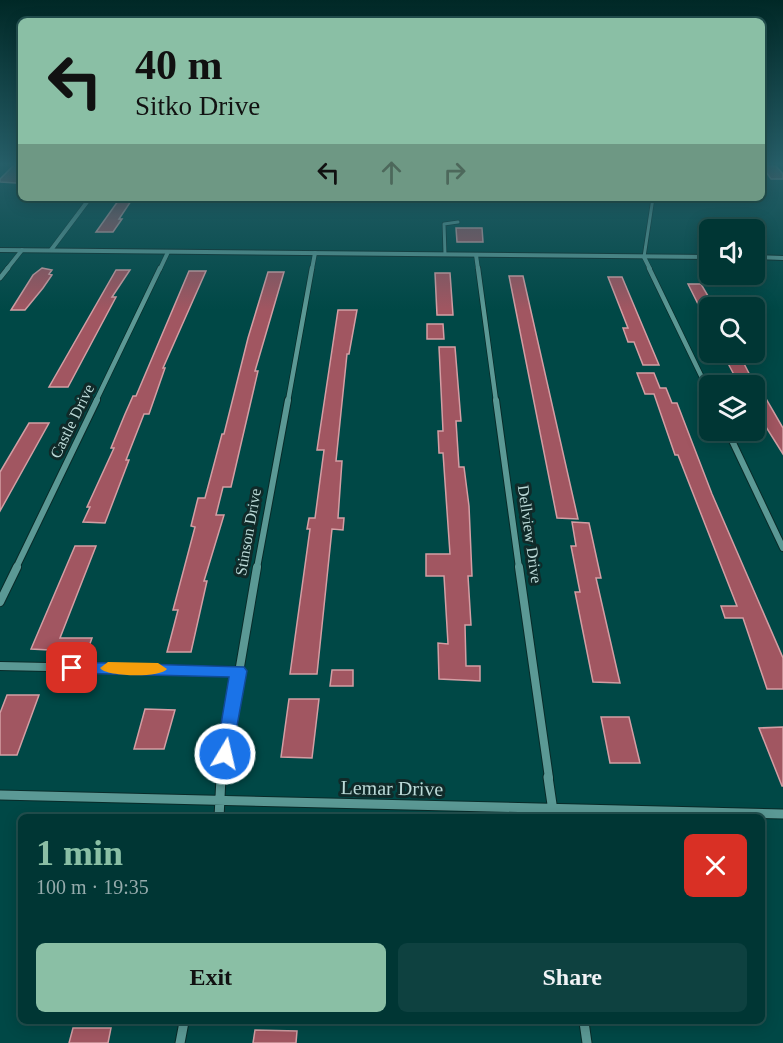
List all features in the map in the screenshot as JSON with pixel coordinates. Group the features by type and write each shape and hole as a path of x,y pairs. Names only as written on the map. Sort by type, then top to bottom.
{"main road":[{"path":"0,250 699,257"},
{"path":"765,257 783,258"}],"street":[{"path":"51,250 79,213"},
{"path":"0,278 22,250"},
{"name":"Castle Drive","path":"0,602 168,252"},
{"name":"Stinson Drive","path":"219,814 221,775 238,671 315,253"},
{"name":"Dellview Drive","path":"476,255 554,814"},
{"path":"644,257 701,375"},
{"path":"732,441 783,548"},
{"path":"0,666 238,671"},
{"name":"Lemar Drive","path":"0,795 783,814"},
{"path":"180,1043 183,1024"},
{"path":"584,1024 587,1043"}],"lane":[{"path":"644,257 651,213"},
{"path":"445,254 444,224 458,222"}],"building":[{"path":"110,213 123,213 119,219 122,219 113,232 96,232"},
{"path":"456,228 482,228 483,242 457,242"},
{"path":"42,268 52,270 49,274 52,275 43,288 25,310 11,310 33,275"},
{"path":"116,270 130,270 112,297 116,297 68,387 49,387"},
{"path":"189,271 206,271 163,368 165,368 149,414 144,414 105,523 83,522 90,507 87,507 114,448 111,448 125,414 133,396 136,396"},
{"path":"268,272 284,272 255,371 258,371 231,487 223,487 216,515 224,515 204,581 207,581 191,652 167,652 178,610 173,610 195,527 191,526 198,498 205,498"},
{"path":"435,273 450,273 453,315 437,315"},
{"path":"509,276 523,276 578,519 557,518"},
{"path":"608,277 622,277 659,365 643,365 634,342 628,342 623,328 628,328"},
{"path":"688,284 702,285 708,296 734,296 699,297 699,306"},
{"path":"338,310 357,310 349,354 347,354 336,461 342,461 338,518 344,518 343,530 332,529 317,674 290,674 310,529 307,529 309,518 315,518 324,450 317,450"},
{"path":"427,324 443,324 444,339 427,339"},
{"path":"439,347 455,347 461,421 456,421 459,467 464,467 469,506 472,576 468,576 471,625 465,625 466,666 480,666 480,681 439,679 438,643 448,644 444,576 426,576 426,554 450,554 443,453 439,453 438,431 443,431"},
{"path":"728,363 744,363 750,375 734,375"},
{"path":"637,373 654,373 660,388 666,388 672,403 677,403 712,494 783,658 783,689 767,689 743,618 725,618 721,606 737,606 678,455 675,455 654,394 645,394"},
{"path":"765,397 783,428 783,454 765,425"},
{"path":"29,423 49,423 0,511 0,472"},
{"path":"572,522 589,523 601,578 596,578 620,683 593,682 575,592 580,592 571,546 576,546"},
{"path":"75,546 96,546 60,638 92,638 87,652 31,649"},
{"path":"332,670 353,670 353,686 330,686"},
{"path":"7,695 39,695 17,755 0,755 0,713"},
{"path":"289,699 319,699 312,758 281,757"},
{"path":"145,709 175,710 164,749 134,749"},
{"path":"601,717 629,717 640,763 610,763"},
{"path":"783,727 783,786 782,786 759,728"},
{"path":"73,1028 111,1028 108,1043 69,1043"},
{"path":"255,1030 297,1031 296,1043 253,1043"}],"slow traffic":[{"path":"108,668 158,669"}],"route":[{"path":"72,668 238,671 225,754"}]}
